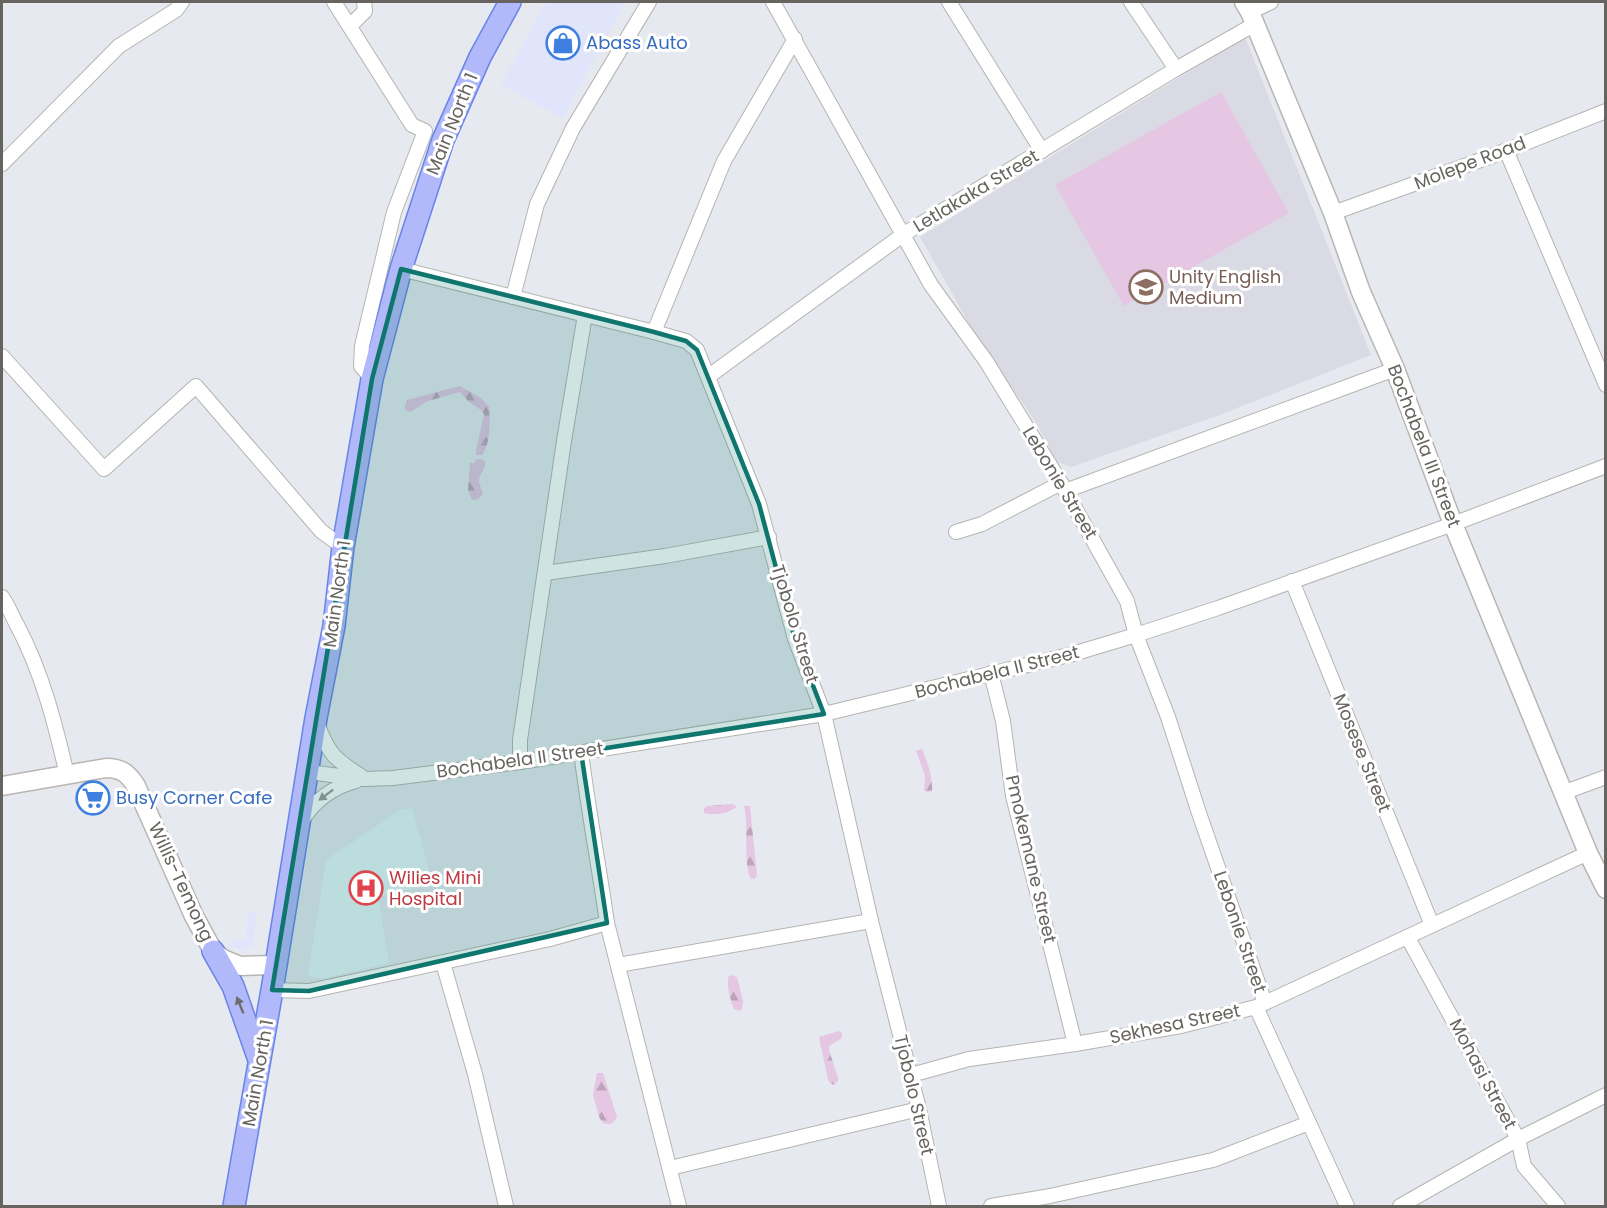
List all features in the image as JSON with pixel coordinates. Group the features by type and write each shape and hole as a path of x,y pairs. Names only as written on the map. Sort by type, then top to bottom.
{"main road":[{"name":"Main North 1","path":"234,1206 252,1112 316,718 334,626 343,546 372,379 401,269 443,140 480,57 510,2"},
{"path":"213,951 233,986 259,1060"}],"street":[{"path":"2,164 119,46 176,10 182,2"},
{"path":"334,2 412,125 425,131 394,212 362,346 361,366 372,379"},
{"path":"350,26 365,11 364,2"},
{"path":"513,297 537,204 573,128 649,2"},
{"name":"Lebonie Street","path":"773,2 931,285 986,361 1063,487 1127,601 1136,635 1168,717 1260,1005 1309,1123 1347,1206"},
{"path":"949,2 1042,151"},
{"path":"1131,2 1176,69"},
{"name":"Letlakaka Street","path":"709,376 904,234 1176,69 1250,12 1271,2"},
{"name":"Bochabela III Street","path":"1250,12 1333,213 1361,292 1395,369 1454,524 1588,853 1605,889"},
{"path":"654,332 724,161 795,39"},
{"name":"Molepe Road","path":"1333,213 1605,111"},
{"path":"1506,150 1605,385"},
{"name":"Tjobolo Street","path":"401,269 654,332 686,341 697,350 759,504 795,639 824,714 871,921 919,1109 939,1206"},
{"path":"520,762 520,740 585,315"},
{"path":"2,356 104,469 196,386 321,531 343,546"},
{"path":"956,532 982,524 1063,487 1395,369"},
{"name":"Bochabela II Street","path":"308,772 364,778 393,778 520,762 824,714 1069,655 1136,635 1454,524 1605,466"},
{"path":"546,573 665,556 769,537"},
{"name":"Mosese Street","path":"1292,580 1432,925"},
{"path":"2,597 34,660 52,714 67,775"},
{"name":"Pmokemane Street","path":"992,674 1003,721 1013,796 1075,1044"},
{"path":"316,718 327,748 335,759 364,778"},
{"path":"581,752 589,818 607,923 679,1206"},
{"name":"Willis-Temong","path":"2,786 106,768 116,768 129,774 194,916 213,951 223,959 240,966 276,965"},
{"path":"1565,792 1605,777"},
{"name":"Bochabela II Street","path":"299,826 311,806 330,791 364,778"},
{"name":"Sekhesa Street","path":"911,1075 969,1059 1180,1026 1260,1005 1588,853"},
{"path":"618,965 871,921"},
{"path":"272,990 309,991 550,939 607,923"},
{"name":"Mohasi Street","path":"1408,938 1518,1139 1524,1166 1558,1206"},
{"path":"443,963 475,1074 506,1206"},
{"path":"1400,1206 1518,1139 1605,1095"},
{"path":"670,1167 919,1109"},
{"path":"991,1206 1061,1194 1213,1160 1309,1123"}],"highlighted area":[{"path":"401,269 654,332 686,341 697,350 759,504 795,639 824,714 581,752 607,923 309,991 272,990 372,379"}],"shaded area":[{"name":"Abass Auto","path":"546,2 625,2 563,118 501,85"},
{"name":"Unity English Medium","path":"1245,37 1371,355 1217,416 1071,467 1056,461 1037,424 977,337 920,237"},
{"name":"Wilies Mini Hospital","path":"412,808 433,884 378,897 389,963 324,978 308,976 326,860 400,810"},
{"path":"248,912 256,913 253,945 244,950 229,947 231,939 246,941"}],"green space":[{"path":"1221,92 1289,213 1124,306 1055,185"},
{"path":"460,386 481,398 489,407 490,426 482,455 476,455 476,451 484,414 460,392 428,401 410,412 404,409 407,400"},
{"path":"477,459 485,461 485,467 479,480 483,494 478,499 472,500 468,490 470,463 474,463"},
{"path":"922,749 932,780 932,791 927,792 924,790 925,776 916,751"},
{"path":"733,804 737,807 726,812 704,813 704,808 707,806"},
{"path":"744,806 750,806 757,876 754,879 751,879 747,864"},
{"path":"732,975 737,977 743,1001 742,1009 739,1011 734,1009 729,993 728,977"},
{"path":"839,1031 842,1033 842,1038 829,1046 838,1078 834,1085 828,1079 819,1037"},
{"path":"597,1073 603,1073 617,1117 610,1124 603,1123 599,1117 593,1095"}],"place":[{"name":"Abass Auto","path":"563,43"},
{"name":"Unity English Medium","path":"1146,287"},
{"name":"Busy Corner Cafe","path":"93,798"},
{"name":"Wilies Mini Hospital","path":"366,888"}]}
